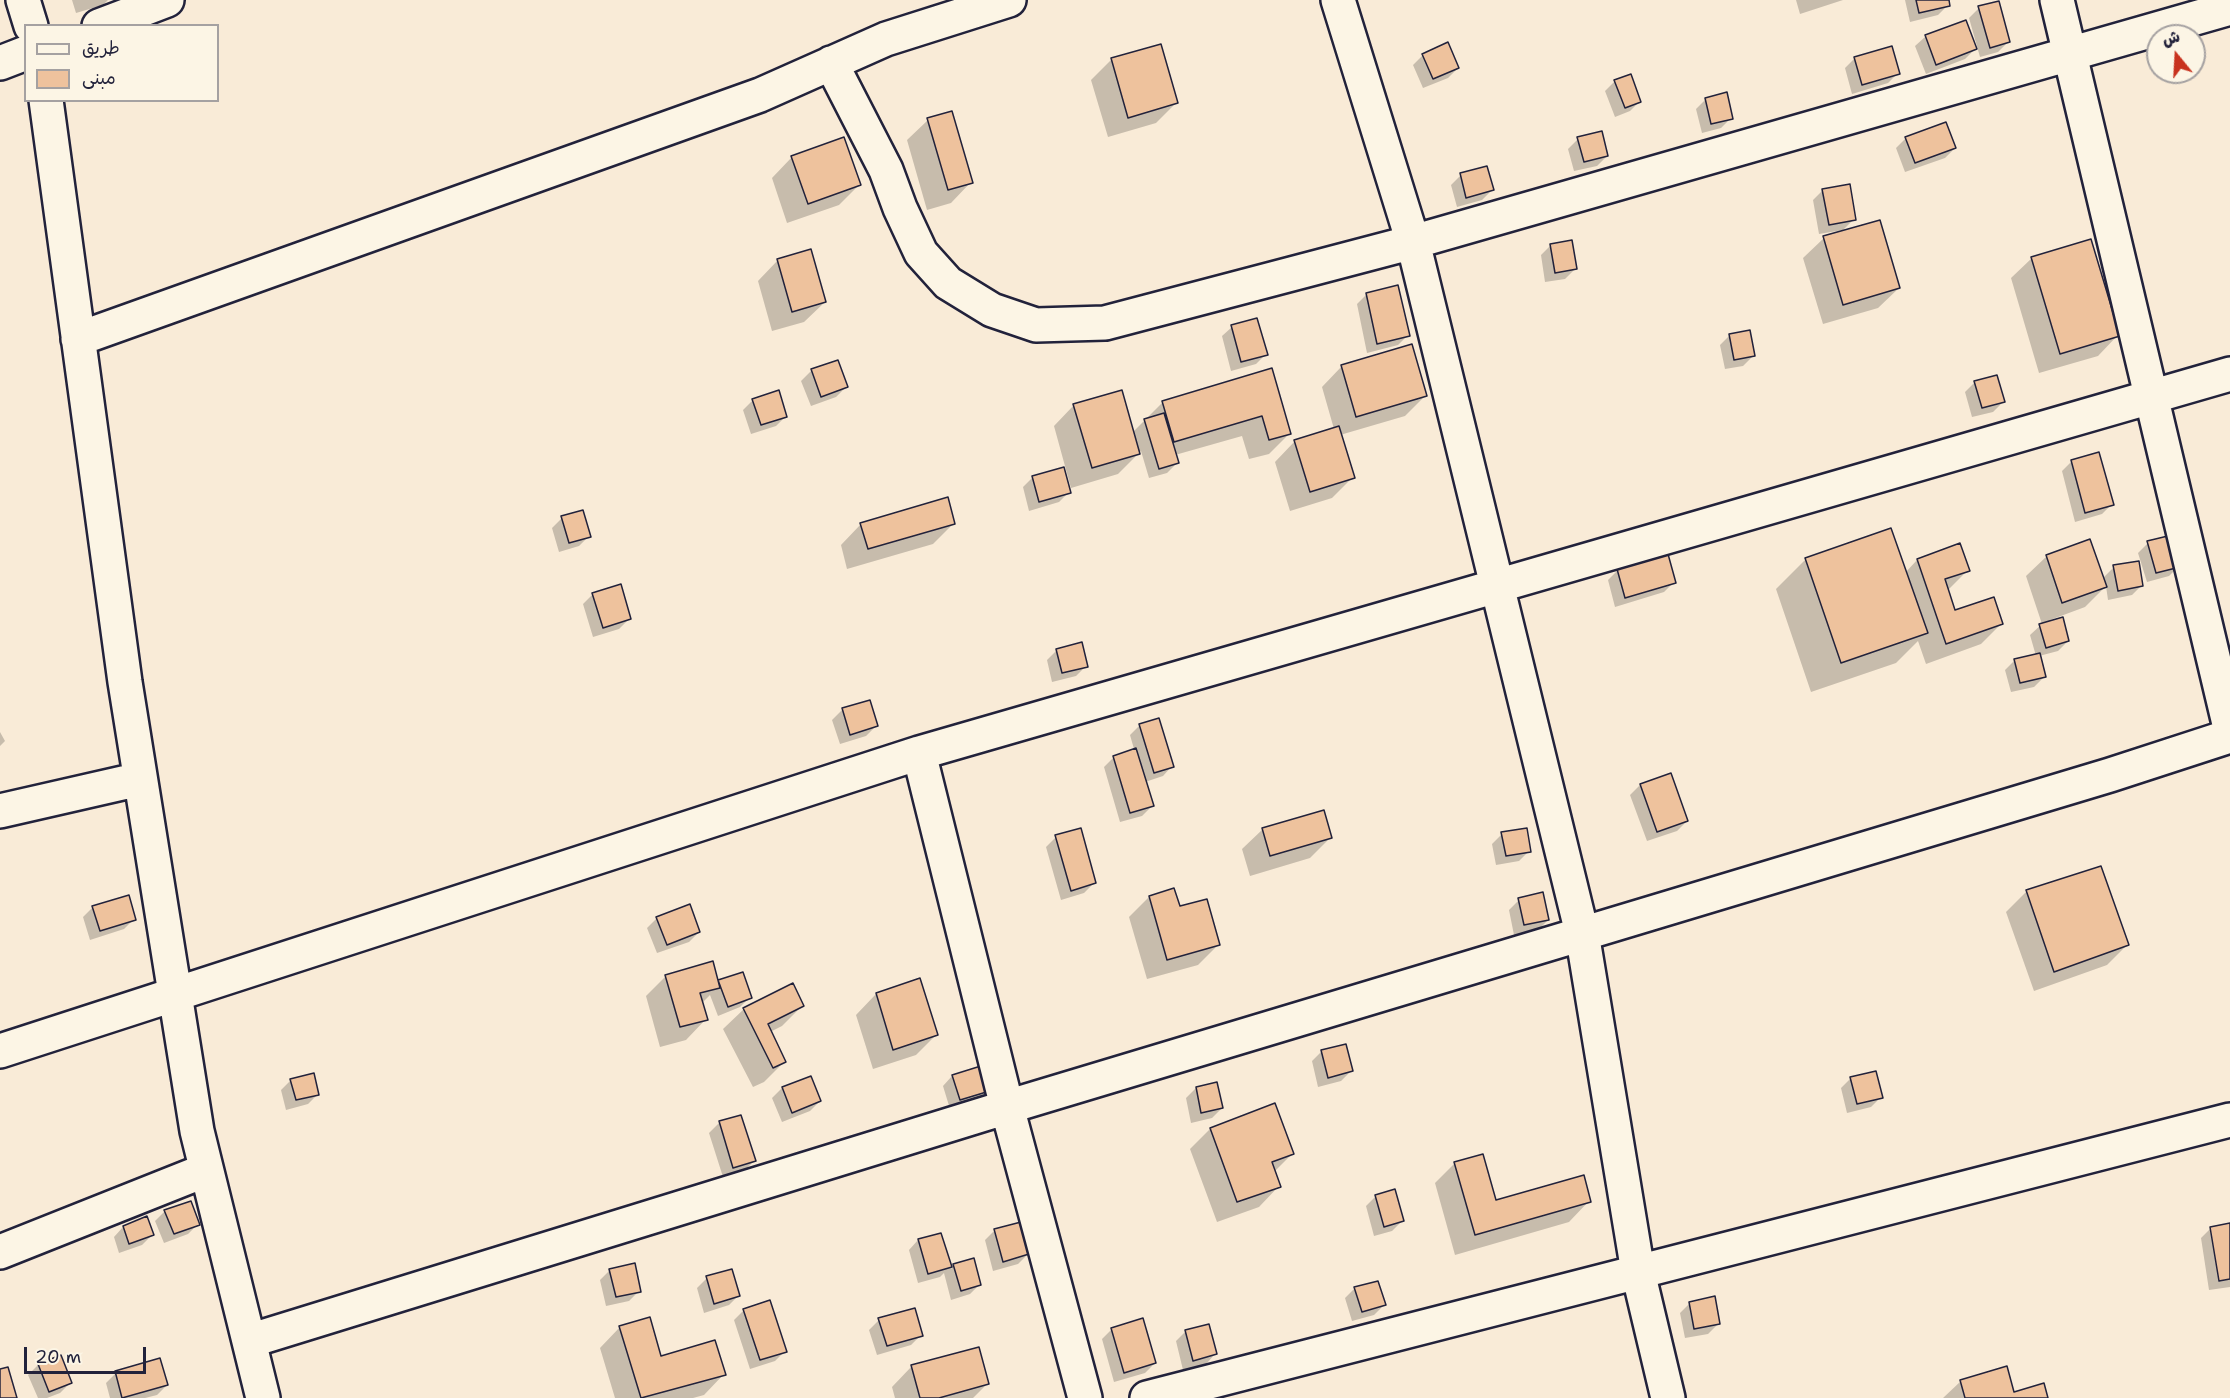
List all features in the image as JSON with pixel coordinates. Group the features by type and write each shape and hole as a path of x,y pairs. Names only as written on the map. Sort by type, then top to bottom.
{"street":[{"path":"23,0 30,24"},
{"path":"104,24 167,0"},
{"path":"78,339 760,94 886,39 1009,0"},
{"path":"1338,0 1413,242 1582,933 1638,1272 1668,1398"},
{"path":"2057,0 2068,54 2153,396 2230,728"},
{"path":"831,63 886,171 921,253 948,283 992,310 1036,326 1105,323 1413,242 2230,8"},
{"path":"0,63 24,54"},
{"path":"46,102 125,682 197,1131 263,1398"},
{"path":"0,1051 920,753 2230,374"},
{"path":"249,1341 1007,1107 2099,778 2230,736"},
{"path":"920,753 1007,1107 1085,1398"},
{"path":"0,811 140,779"},
{"path":"1147,1398 2230,1120"},
{"path":"0,1252 206,1170"}],"building":[{"path":"1916,0 1949,0 1950,6 1919,13"},
{"path":"1999,1 2010,42 1990,48 1978,6"},
{"path":"1966,20 1977,49 1936,65 1925,35"},
{"path":"1448,42 1459,68 1433,79 1422,54"},
{"path":"1161,44 1178,103 1128,118 1111,58"},
{"path":"1892,46 1900,74 1862,85 1854,57"},
{"path":"1631,74 1641,102 1625,108 1614,80"},
{"path":"1727,92 1733,119 1711,124 1705,98"},
{"path":"952,111 973,183 948,190 927,118"},
{"path":"1946,122 1956,148 1915,163 1905,137"},
{"path":"1602,131 1608,156 1584,162 1577,137"},
{"path":"844,137 861,185 808,204 791,156"},
{"path":"1487,166 1494,190 1466,198 1460,173"},
{"path":"1850,184 1856,220 1829,225 1822,189"},
{"path":"1880,220 1900,288 1843,305 1823,236"},
{"path":"2091,239 2120,336 2060,354 2031,257"},
{"path":"1572,240 1577,269 1555,273 1550,244"},
{"path":"811,249 826,302 792,312 777,259"},
{"path":"1398,285 1410,336 1377,344 1366,293"},
{"path":"1257,318 1268,355 1241,362 1231,325"},
{"path":"1750,330 1755,356 1734,360 1729,334"},
{"path":"1412,344 1427,396 1356,417 1341,365"},
{"path":"838,360 848,387 821,397 811,369"},
{"path":"1272,368 1291,434 1269,440 1262,416 1174,442 1162,401"},
{"path":"1997,375 2005,402 1982,408 1974,381"},
{"path":"779,390 787,417 761,425 752,399"},
{"path":"1122,390 1140,454 1092,468 1073,404"},
{"path":"1164,413 1179,463 1159,469 1144,419"},
{"path":"1339,426 1355,478 1310,492 1294,440"},
{"path":"2099,452 2114,505 2085,513 2071,460"},
{"path":"1064,467 1071,493 1039,502 1032,476"},
{"path":"948,497 955,524 868,549 860,523"},
{"path":"583,510 591,537 569,543 561,516"},
{"path":"1891,528 1928,633 1841,663 1805,558"},
{"path":"2172,535 2180,567 2156,573 2147,541"},
{"path":"2090,539 2107,587 2062,603 2046,555"},
{"path":"1960,543 1970,571 1945,579 1955,610 1994,597 2003,624 1946,644 1917,559"},
{"path":"1668,554 1676,583 1625,598 1617,569"},
{"path":"2139,561 2143,586 2118,591 2113,565"},
{"path":"621,584 631,619 603,628 592,593"},
{"path":"2063,617 2069,641 2046,648 2039,624"},
{"path":"1082,642 1088,667 1062,673 1056,649"},
{"path":"2040,653 2046,677 2020,683 2014,659"},
{"path":"870,700 878,726 850,735 842,708"},
{"path":"1159,718 1174,767 1154,773 1139,724"},
{"path":"1136,748 1154,806 1130,813 1113,756"},
{"path":"1671,773 1688,821 1657,832 1640,784"},
{"path":"1324,810 1332,838 1270,856 1262,828"},
{"path":"1081,828 1096,883 1071,891 1055,835"},
{"path":"1527,828 1531,852 1506,856 1501,832"},
{"path":"2101,866 2129,945 2054,972 2026,890"},
{"path":"1174,888 1180,906 1207,899 1220,945 1167,960 1149,896"},
{"path":"1543,892 1549,920 1524,925 1518,898"},
{"path":"129,895 136,920 100,931 92,906"},
{"path":"690,904 700,932 667,945 656,917"},
{"path":"713,961 720,988 700,993 708,1020 680,1027 665,975"},
{"path":"743,972 752,998 728,1007 718,980"},
{"path":"920,978 938,1035 893,1050 876,993"},
{"path":"793,983 804,1006 768,1024 786,1062 773,1068 743,1008"},
{"path":"1346,1044 1353,1071 1328,1078 1321,1050"},
{"path":"984,1065 993,1090 960,1100 952,1075"},
{"path":"1876,1071 1883,1098 1857,1104 1850,1077"},
{"path":"314,1073 319,1095 296,1100 290,1079"},
{"path":"811,1076 821,1101 792,1113 782,1087"},
{"path":"1217,1082 1223,1108 1201,1113 1196,1087"},
{"path":"1275,1103 1294,1154 1272,1162 1281,1187 1237,1202 1210,1128"},
{"path":"741,1115 756,1161 733,1168 719,1121"},
{"path":"1483,1154 1496,1200 1584,1175 1591,1202 1475,1235 1454,1162"},
{"path":"1395,1189 1404,1221 1384,1227 1375,1195"},
{"path":"191,1201 200,1225 174,1234 164,1210"},
{"path":"147,1216 154,1235 129,1244 123,1226"},
{"path":"1021,1222 1029,1254 1003,1262 994,1229"},
{"path":"2230,1223 2230,1279 2219,1281 2210,1227"},
{"path":"941,1233 952,1267 928,1274 918,1239"},
{"path":"974,1258 981,1285 961,1291 953,1264"},
{"path":"635,1263 641,1292 616,1297 609,1269"},
{"path":"732,1269 740,1296 714,1304 706,1276"},
{"path":"1378,1281 1386,1305 1362,1312 1354,1287"},
{"path":"1715,1296 1720,1324 1694,1329 1689,1302"},
{"path":"770,1300 787,1352 760,1360 743,1309"},
{"path":"915,1308 923,1336 887,1346 878,1318"},
{"path":"650,1317 661,1356 715,1340 726,1375 641,1398 619,1326"},
{"path":"1143,1318 1156,1363 1124,1373 1111,1328"},
{"path":"1209,1324 1217,1354 1193,1361 1185,1330"},
{"path":"979,1347 989,1384 939,1398 920,1398 911,1365"},
{"path":"61,1355 72,1383 49,1392 38,1364"},
{"path":"160,1358 168,1385 122,1398 115,1371"},
{"path":"2007,1366 2014,1392 2044,1383 2048,1398 1965,1398 1960,1380"},
{"path":"8,1367 17,1398 0,1398 0,1369"}]}
